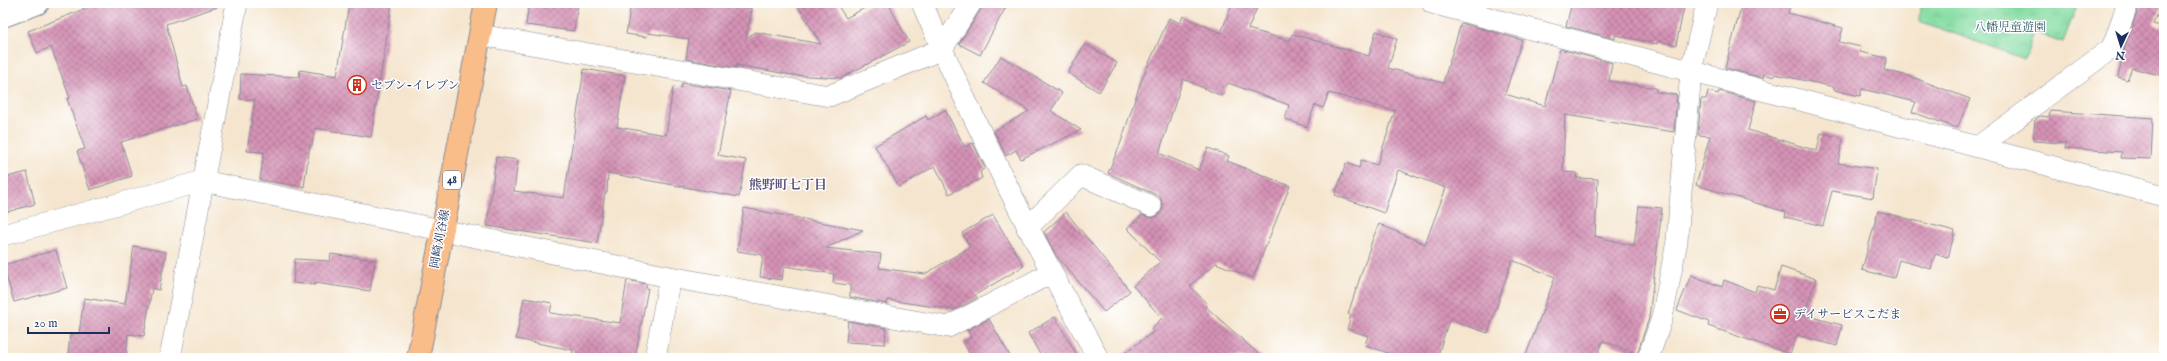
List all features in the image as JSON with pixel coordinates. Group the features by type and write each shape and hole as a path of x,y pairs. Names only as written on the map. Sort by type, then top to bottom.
{"main road":[{"name":"岡崎刈谷線","path":"418,358 486,3"}],"street":[{"path":"3,16 38,3"},
{"path":"170,358 236,3"},
{"path":"922,3 942,49 1027,228 1098,358"},
{"path":"480,35 829,96 942,49 971,3"},
{"path":"1432,3 2164,196"},
{"path":"1648,358 1662,318 1677,241 1691,71 1707,3"},
{"path":"1978,146 2112,48 2128,3"},
{"path":"1027,228 1081,175 1151,206"},
{"path":"3,235 203,181 670,277 948,327 1051,273"},
{"path":"655,358 670,277"}],"green space":[{"name":"八幡児童遊園","path":"1920,3 2078,3 2063,42 2034,32 2025,59 1919,21"}],"building":[{"path":"82,3 216,3 217,7 166,24 183,87 187,86 197,119 121,142 132,176 90,190 77,151 85,149 67,99 70,98 51,47 37,53 28,31 84,9"},
{"path":"349,3 392,3 371,137 315,128 312,145 310,145 304,187 260,180 264,152 247,151 255,100 240,99 241,74 299,77 300,70 337,76"},
{"path":"529,3 578,3 574,31 526,25"},
{"path":"631,3 725,3 752,9 746,38 755,32 821,44 796,3 836,3 846,18 874,3 888,3 909,42 841,78 792,75 737,65 736,68 686,59 689,39 648,33 647,37 626,34"},
{"path":"983,3 1008,3 980,55 959,44 981,9"},
{"path":"1232,3 1259,3 1248,29 1290,41 1292,34 1369,56 1376,31 1397,39 1388,68 1443,83 1461,23 1522,40 1505,94 1545,106 1560,49 1612,63 1609,81 1656,88 1656,92 1677,95 1674,132 1565,115 1563,172 1577,173 1576,178 1598,179 1595,236 1634,246 1639,206 1662,208 1649,318 1637,354 1603,341 1597,358 1525,358 1555,277 1512,260 1488,333 1449,320 1437,358 1386,358 1388,353 1365,345 1368,336 1347,329 1351,315 1348,314 1373,238 1379,224 1425,244 1446,188 1398,170 1384,213 1335,195 1346,163 1359,168 1361,160 1377,165 1395,111 1329,93 1323,108 1315,105 1307,127 1285,119 1289,105 1228,83 1222,96 1183,79 1159,153 1199,170 1208,148 1229,156 1227,161 1290,186 1253,278 1216,263 1190,286 1207,304 1205,306 1263,358 1118,358 1153,332 1151,329 1162,318 1133,286 1160,262 1127,228 1142,215 1152,218 1158,216 1162,211 1163,205 1160,198 1161,197 1108,173 1121,142 1141,81 1169,18 1180,23 1183,16 1221,33"},
{"path":"1572,3 1685,3 1676,45 1658,41 1657,44 1615,35 1615,39 1566,26"},
{"path":"1742,3 1791,3 1788,13 1843,28 1839,42 1861,47 1860,52 1887,58 1884,70 1912,77 1970,99 1957,128 1912,112 1916,102 1862,89 1860,96 1834,90 1834,87 1775,74 1774,77 1764,74 1763,78 1725,68"},
{"path":"2140,3 2163,3 2153,24 2164,27 2164,58 2160,75 2132,68 2127,80 2118,77 2125,47"},
{"path":"1085,44 1117,63 1099,92 1068,73"},
{"path":"1001,56 1062,93 1051,111 1081,130 1021,159 1016,150 1006,156 994,131 1029,111 984,83"},
{"path":"584,69 625,76 617,127 666,135 673,87 681,88 682,83 731,91 718,155 746,160 739,197 608,173 607,193 605,193 597,243 487,226 496,157 518,160 514,191 564,198"},
{"path":"1708,91 1718,94 1719,91 1756,101 1748,130 1817,151 1821,133 1843,138 1838,163 1877,169 1873,198 1832,191 1823,226 1785,217 1786,212 1696,185 1710,136 1698,135 1701,99 1706,99"},
{"path":"945,110 965,147 973,143 985,168 980,172 982,178 949,194 935,166 899,187 875,146 926,116 928,120"},
{"path":"2050,111 2153,118 2151,159 2121,158 2122,152 2065,148 2066,143 2033,141 2035,120 2040,116 2049,117"},
{"path":"27,172 35,204 3,213 3,178"},
{"path":"744,208 863,230 826,248 881,254 879,268 925,274 970,247 962,233 993,215 1024,266 975,295 977,298 955,310 888,300 887,304 850,297 850,285 833,283 834,274 784,266 782,280 760,277 763,255 737,251"},
{"path":"1878,211 1955,231 1948,258 1935,254 1931,269 1899,260 1894,278 1862,270"},
{"path":"1066,212 1130,291 1104,312 1055,254 1044,232"},
{"path":"134,246 166,252 159,290 152,288 144,336 128,334 126,358 68,358 70,334 79,334 84,298 125,304"},
{"path":"56,250 67,288 14,302 3,265"},
{"path":"331,254 375,260 370,291 315,283 315,285 293,283 295,259 330,261"},
{"path":"1781,267 1816,279 1804,315 1842,325 1837,346 1797,335 1790,354 1708,326 1709,322 1677,310 1691,275 1722,287 1724,280 1755,292 1757,285 1774,290"},
{"path":"627,280 646,284 646,288 648,288 635,358 572,358 573,350 516,339 524,298 552,303 550,313 620,323"},
{"path":"1055,317 1079,358 1042,358 1028,333"},
{"path":"989,319 1011,358 972,358 963,342 971,337 967,330"},
{"path":"848,321 886,328 885,344 846,342"}],"place":[{"name":"セブン-イレブン","path":"357,85"},
{"name":"デイサービスこだま","path":"1780,314"}],"district":[{"name":"熊野町七丁目","path":"788,185"}]}
